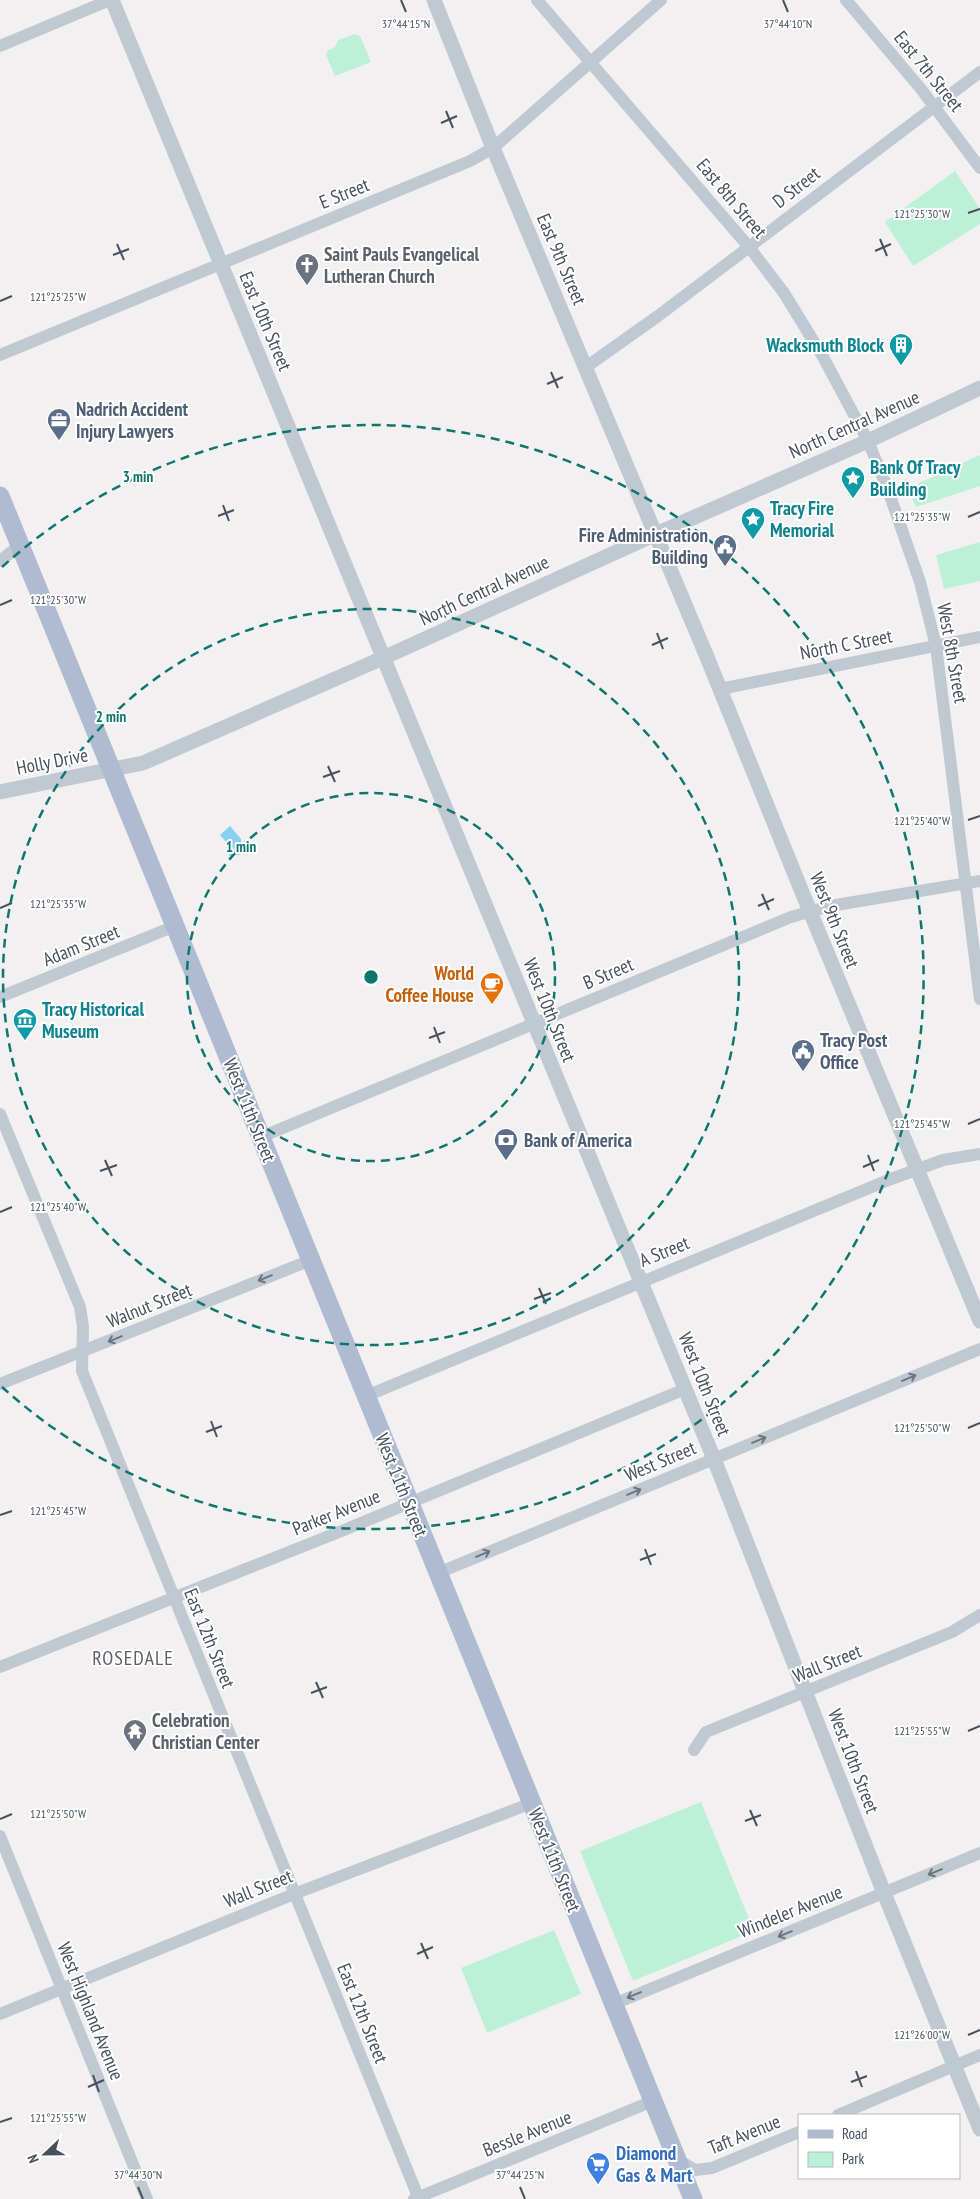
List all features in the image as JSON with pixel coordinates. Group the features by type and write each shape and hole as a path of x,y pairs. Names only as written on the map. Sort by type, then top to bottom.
{"main road":[{"name":"West 11th Street","path":"0,496 693,2199"}],"street":[{"path":"0,46 111,0"},
{"name":"East 10th Street","path":"111,0 383,658"},
{"name":"East 9th Street","path":"434,0 493,148 656,534"},
{"name":"East 8th Street","path":"537,0 749,247 784,293 822,355 868,441"},
{"name":"E Street","path":"0,355 470,161 493,148 661,0"},
{"name":"East 7th Street","path":"846,0 980,168"},
{"name":"D Street","path":"586,367 658,316 980,72"},
{"name":"North Central Avenue","path":"112,770 143,763 383,658 656,534 868,441 980,388"},
{"name":"West 8th Street","path":"868,441 888,490 920,582 936,646 980,999"},
{"name":"West 9th Street","path":"656,534 980,1321"},
{"path":"0,561 20,545"},
{"name":"North C Street","path":"720,689 980,638"},
{"name":"West 10th Street","path":"383,658 714,1459 884,1893 980,2129"},
{"name":"Holly Drive","path":"0,792 112,770"},
{"name":"B Street","path":"261,1137 810,911 965,882 980,881"},
{"name":"Adam Street","path":"0,997 175,926"},
{"name":"East 12th Street","path":"0,1114 80,1307 83,1327 82,1371 417,2198"},
{"name":"A Street","path":"366,1396 640,1281 917,1169 943,1160 980,1154"},
{"name":"Walnut Street","path":"0,1384 311,1260"},
{"name":"West Street","path":"438,1573 980,1348"},
{"name":"Parker Avenue","path":"0,1667 409,1503 685,1389"},
{"name":"Wall Street","path":"694,1750 706,1732 959,1629 980,1615"},
{"name":"Wall Street","path":"0,2014 294,1894 532,1803"},
{"name":"West Highland Avenue","path":"0,1836 147,2199"},
{"name":"Windeler Avenue","path":"614,2004 980,1853"},
{"path":"840,2114 980,2055"},
{"name":"Bessle Avenue","path":"417,2198 653,2101"},
{"name":"Taft Avenue","path":"677,2159 694,2170 712,2168 798,2132"}],"green space":[{"path":"355,34 360,36 371,62 335,76 326,55 328,50 335,47 338,40"},
{"path":"955,171 980,209 980,224 913,266 885,222"},
{"path":"980,455 980,486 916,507 908,488"},
{"path":"980,542 980,581 944,589 936,555"},
{"path":"701,1802 754,1931 633,1981 580,1851"},
{"path":"554,1930 581,1994 487,2033 461,1968"}],"water":[{"path":"230,826 241,839 242,854 229,856 228,844 220,835"}],"place":[{"name":"Saint Pauls Evangelical Lutheran Church","path":"307,286"},
{"name":"Wacksmuth Block","path":"901,366"},
{"name":"Nadrich Accident Injury Lawyers","path":"59,441"},
{"name":"Bank Of Tracy Building","path":"853,499"},
{"name":"Tracy Fire Memorial","path":"753,540"},
{"name":"Fire Administration Building","path":"725,567"},
{"name":"World Coffee House","path":"492,1005"},
{"name":"Tracy Historical Museum","path":"25,1041"},
{"name":"Tracy Post Office","path":"803,1072"},
{"name":"Bank of America","path":"506,1161"},
{"name":"Celebration Christian Center","path":"135,1752"},
{"name":"Diamond Gas & Mart","path":"598,2185"}],"district":[{"name":"ROSEDALE","path":"133,1658"}]}
